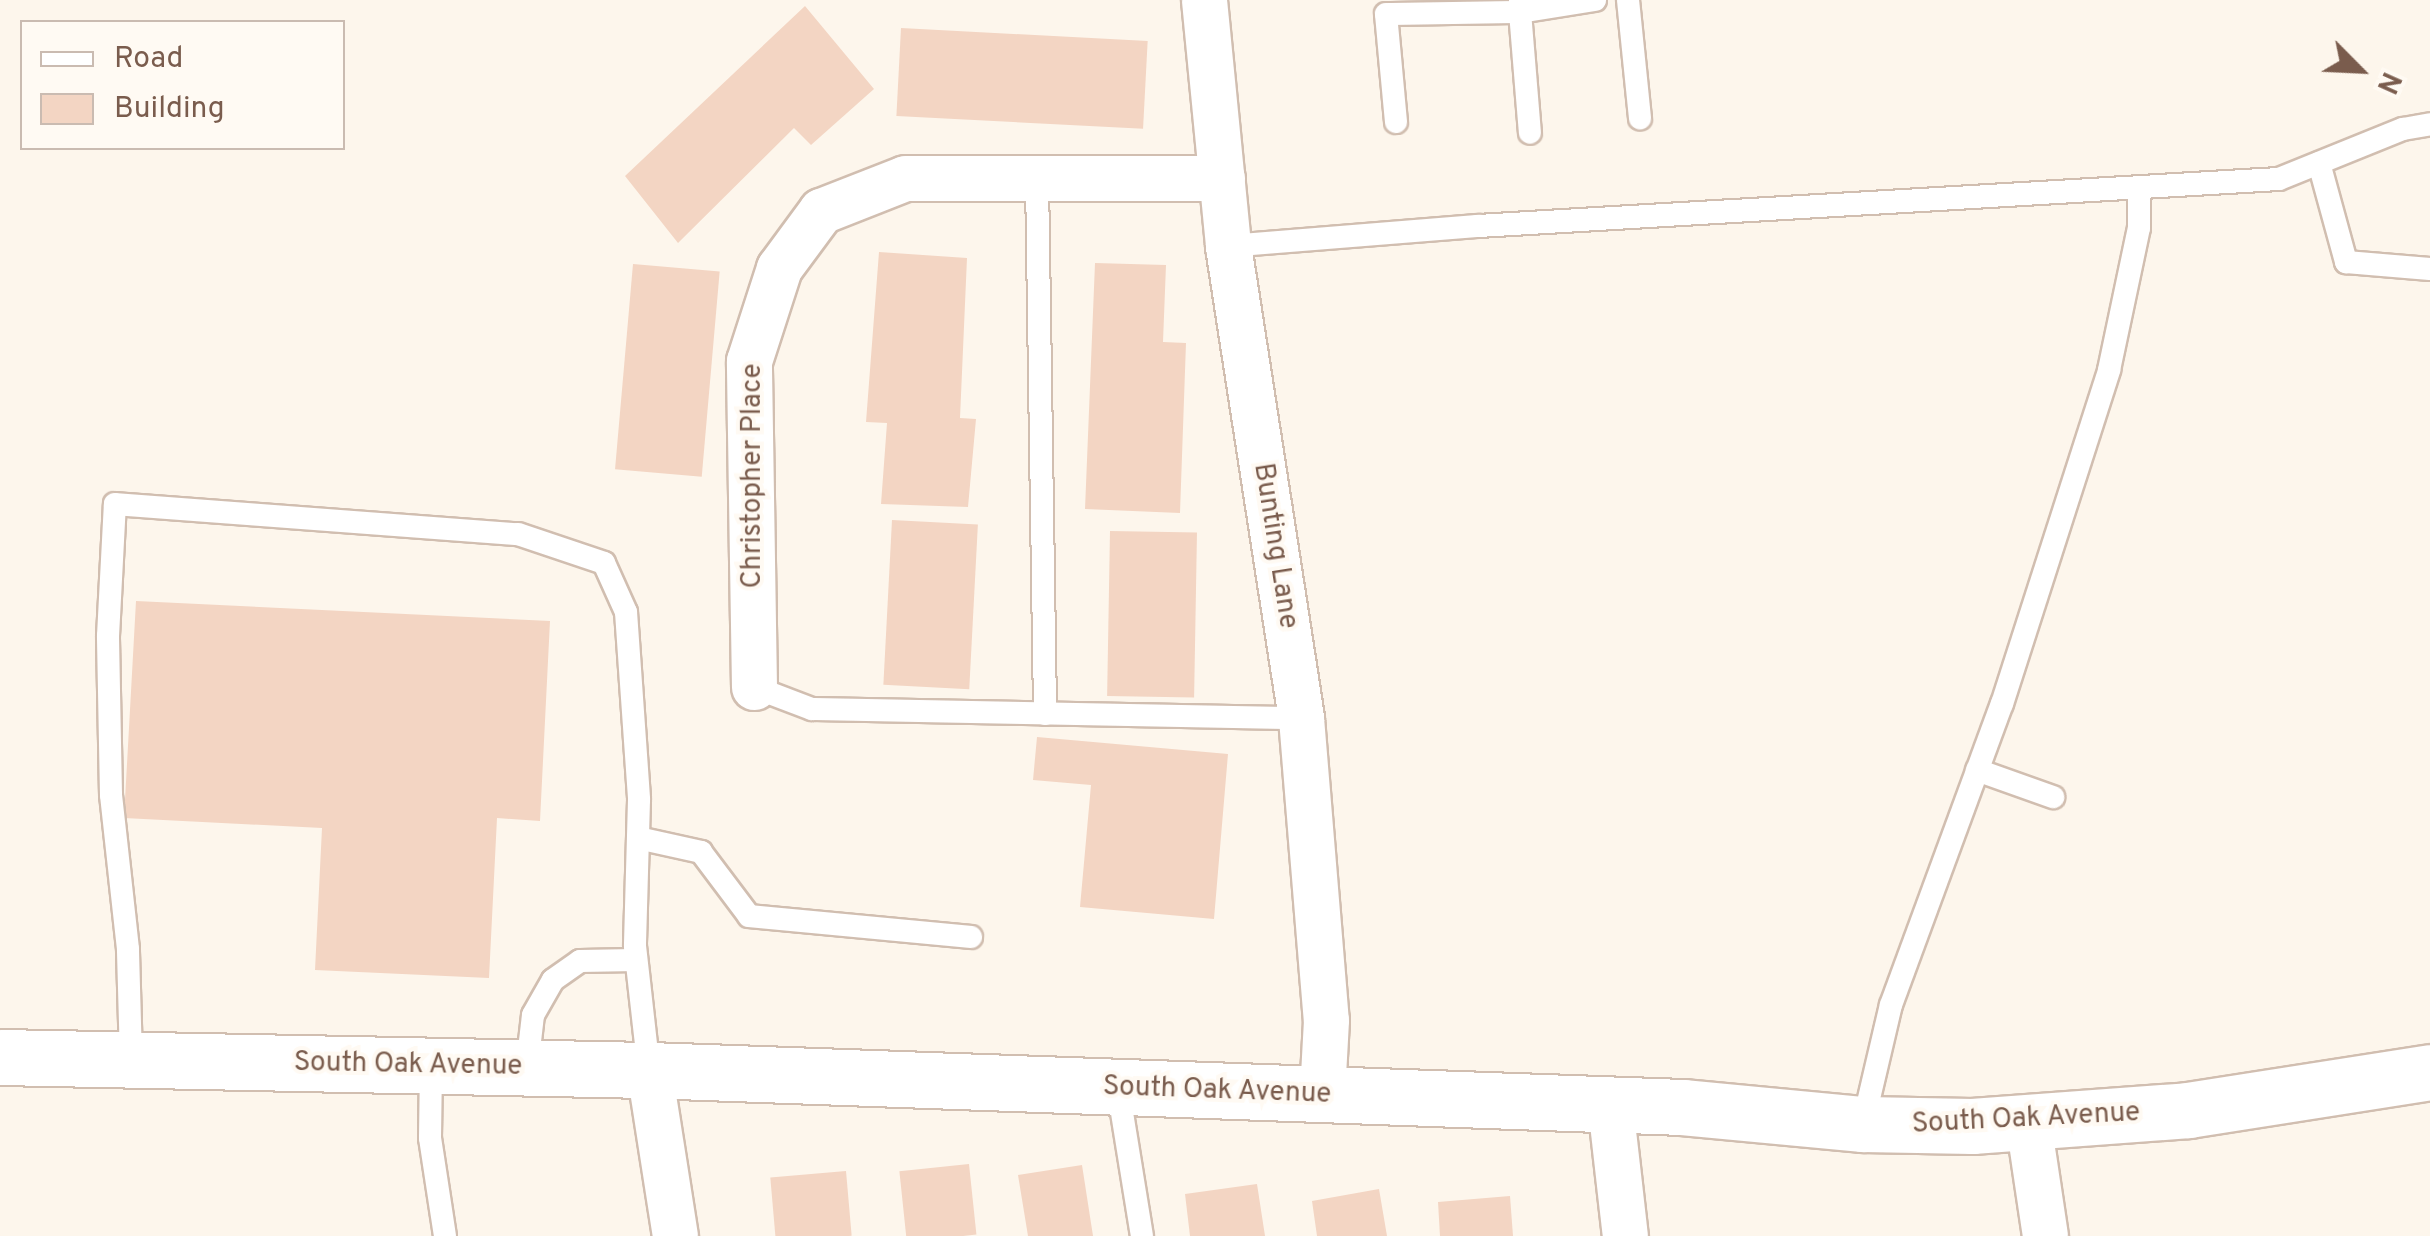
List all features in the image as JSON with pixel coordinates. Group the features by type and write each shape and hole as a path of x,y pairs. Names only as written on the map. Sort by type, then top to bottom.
{"main road":[{"name":"South Oak Avenue","path":"0,1057 649,1070 1322,1094 1610,1105 1862,1124 2028,1122 2188,1110 2430,1072"}],"street":[{"name":"Bunting Lane","path":"1204,0 1228,246 1301,718 1326,1020 1322,1094"},
{"name":"Christopher Place","path":"754,687 749,361 779,268 821,211 905,178 1222,178"},
{"path":"649,1070 675,1236"},
{"path":"1610,1105 1624,1236"},
{"path":"2028,1122 2045,1236"}],"lane":[{"path":"1396,122 1386,14 1595,0"},
{"path":"1628,0 1640,118"},
{"path":"1520,6 1530,133"},
{"path":"1228,246 1478,226 2280,179 2403,129 2430,124"},
{"path":"2319,162 2346,262 2430,268"},
{"path":"1037,178 1045,714"},
{"path":"1862,1124 1891,1005 1977,770 2109,370 2139,228 2139,187"},
{"path":"131,1060 128,949 111,794 108,636 115,504 518,534 604,564 626,612 638,838 636,960 649,1070"},
{"path":"754,687 812,710 1301,718"},
{"path":"1977,770 2053,797"},
{"path":"638,838 701,852 750,916 971,938"},
{"path":"527,1068 533,1016 554,980 580,962 636,960"},
{"path":"432,1066 430,1138 445,1236"},
{"path":"1118,1088 1142,1236"}],"building":[{"path":"805,6 874,89 811,145 794,128 678,243 625,176"},
{"path":"901,28 1148,41 1143,129 896,116"},
{"path":"879,252 967,258 960,418 976,419 968,507 881,504 887,423 866,422"},
{"path":"1095,263 1166,265 1163,342 1186,343 1180,513 1085,509"},
{"path":"633,264 720,272 702,477 615,469"},
{"path":"892,520 978,525 969,689 883,685"},
{"path":"1110,531 1197,533 1194,697 1107,696"},
{"path":"136,601 550,621 540,821 497,818 489,978 315,970 322,828 124,818"},
{"path":"1037,737 1228,754 1214,919 1080,907 1091,785 1033,780"},
{"path":"969,1164 976,1235 906,1236 899,1171"},
{"path":"1082,1165 1093,1236 1028,1236 1018,1175"},
{"path":"846,1171 852,1236 775,1236 770,1178"},
{"path":"1257,1184 1265,1236 1190,1236 1185,1194"},
{"path":"1379,1189 1387,1236 1317,1236 1312,1201"},
{"path":"1510,1196 1513,1236 1440,1236 1438,1202"}]}
